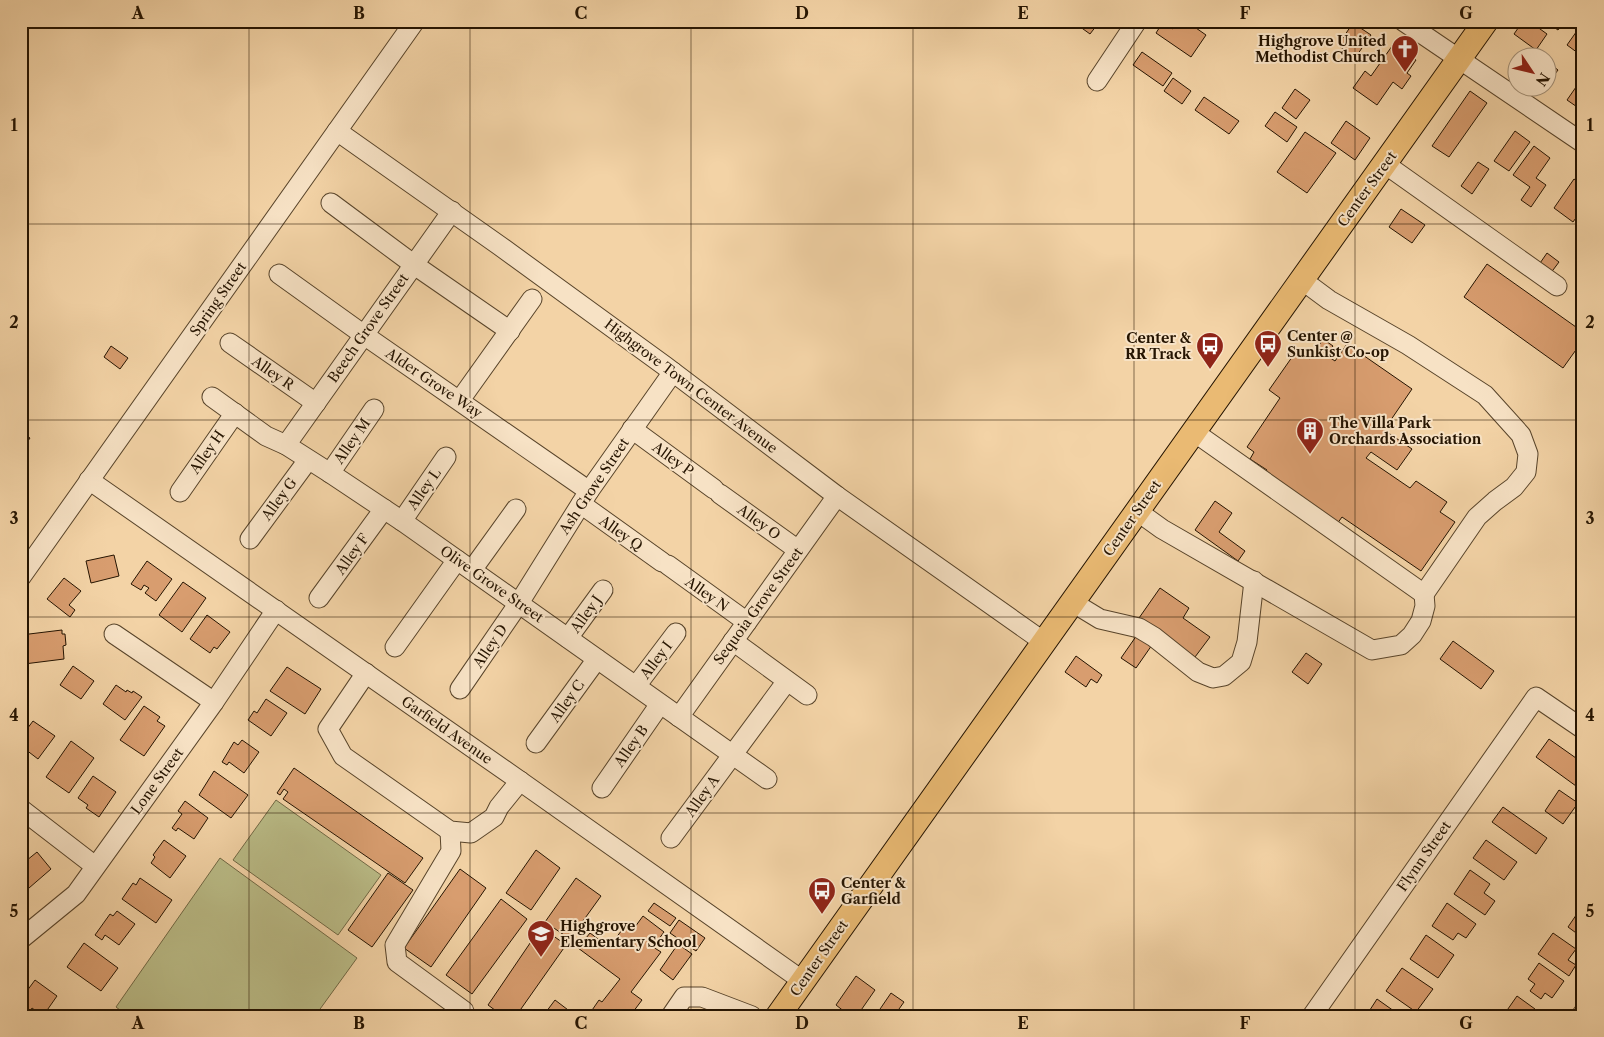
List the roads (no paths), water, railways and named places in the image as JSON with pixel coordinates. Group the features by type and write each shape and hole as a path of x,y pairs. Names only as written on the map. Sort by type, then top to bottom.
{"main road":[{"name":"Center Street","path":"778,1016 1486,21"}],"street":[{"name":"Spring Street","path":"21,577 415,21"},
{"path":"1097,81 1137,21"},
{"path":"1403,21 1583,143"},
{"name":"Highgrove Town Center Avenue","path":"337,131 452,211 673,372 837,496 1044,642"},
{"path":"1385,164 1557,286"},
{"path":"330,203 413,264 510,330"},
{"name":"Beech Grove Street","path":"286,445 452,211"},
{"name":"Alder Grove Way","path":"279,274 364,335 460,400 585,497"},
{"path":"1137,511 1172,534 1372,650 1401,645 1412,635 1421,620 1425,606 1424,594 1477,517 1514,487 1526,472 1528,454 1521,435 1485,395 1408,345 1329,300 1302,280"},
{"path":"460,400 532,299"},
{"name":"Alley R","path":"230,343 316,403"},
{"name":"Ash Grove Street","path":"519,603 585,497 673,372"},
{"name":"Olive Grove Street","path":"212,397 266,436 286,445 330,472 402,521 767,778"},
{"name":"Alley M","path":"330,472 374,409"},
{"name":"Alley H","path":"180,492 235,413"},
{"name":"Alley P","path":"632,430 717,491"},
{"path":"1194,432 1424,594"},
{"name":"Alley L","path":"402,521 446,457"},
{"name":"Alley G","path":"250,539 308,460"},
{"name":"Garfield Avenue","path":"89,480 803,981"},
{"name":"Alley O","path":"717,491 798,550"},
{"name":"Sequoia Grove Street","path":"679,717 837,496"},
{"name":"Alley Q","path":"585,497 665,564"},
{"path":"395,647 516,508"},
{"name":"Alley F","path":"319,598 384,509"},
{"name":"Alley N","path":"665,564 747,622"},
{"path":"1072,602 1100,619 1139,628 1154,637 1198,672 1213,678 1224,676 1241,662 1247,642 1254,581"},
{"name":"Alley J","path":"568,638 603,590"},
{"name":"Alley D","path":"460,689 519,603"},
{"name":"Lone Street","path":"21,938 76,894 214,702 276,610"},
{"name":"Alley I","path":"636,686 676,633"},
{"path":"114,634 214,702"},
{"path":"733,641 807,695"},
{"name":"Alley C","path":"536,743 597,659"},
{"path":"366,674 328,729 343,756 450,831 471,833 494,817 499,806 520,781"},
{"name":"Alley A","path":"671,838 787,681"},
{"name":"Flynn Street","path":"1312,1016 1536,697 1583,729"},
{"name":"Alley B","path":"602,788 660,704"},
{"path":"21,809 95,866"},
{"path":"450,831 451,852 394,945 397,962 464,1011"},
{"path":"671,1016 684,997 702,998 752,1016"}],"place":[{"name":"Highgrove United Methodist Church","path":"1405,73"},
{"name":"Center @ Sunkist Co-op","path":"1268,368"},
{"name":"Center & RR Track","path":"1210,370"},
{"name":"The Villa Park Orchards Association","path":"1310,455"},
{"name":"Center & Garfield","path":"822,915"},
{"name":"Highgrove Elementary School","path":"541,958"}]}
